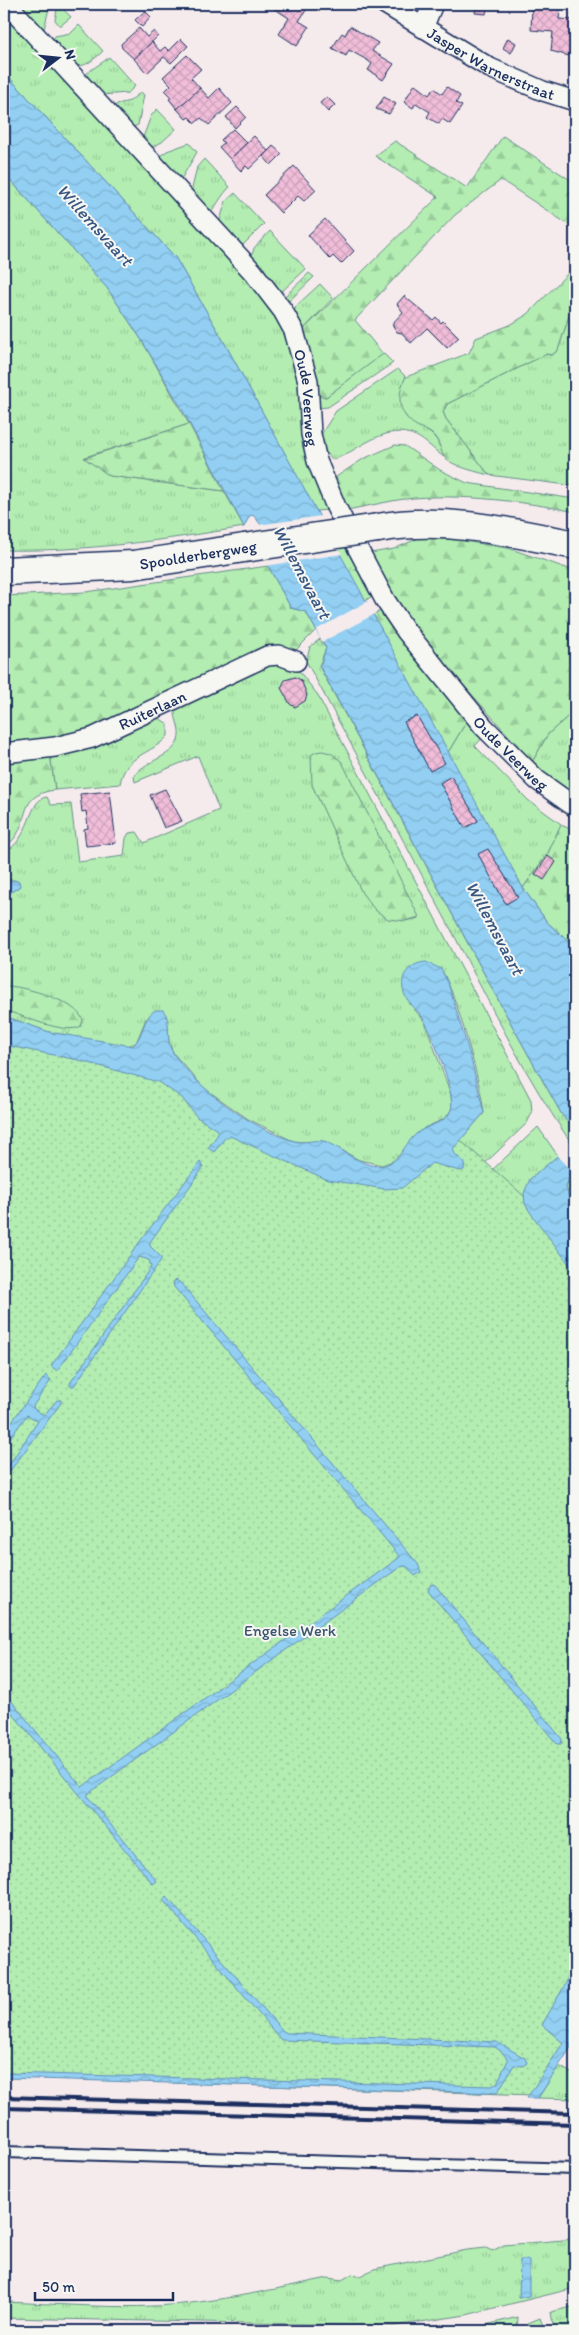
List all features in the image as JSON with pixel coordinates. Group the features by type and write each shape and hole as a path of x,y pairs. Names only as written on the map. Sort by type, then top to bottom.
{"main road":[{"name":"Spoolderbergweg","path":"4,571 133,565 378,528 423,524 475,526 575,545"},
{"name":"Spoolderbergweg","path":"540,538 575,551"}],"street":[{"name":"Oude Veerweg","path":"7,4 253,272 283,312 294,331 305,366 311,434 317,461 336,507 385,600 406,631 484,727 537,780 575,807"},
{"name":"Jasper Warnerstraat","path":"385,4 507,77 575,101"},
{"path":"423,28 433,4"},
{"name":"Ruiterlaan","path":"4,753 55,747 92,738 267,656 279,656 296,662"}],"lane":[{"path":"4,2152 575,2169"}],"green space":[{"path":"17,4 50,4 44,29 41,30"},
{"path":"58,4 71,17 60,26 55,20"},
{"path":"4,11 240,268 281,322 289,342 329,510 316,511 223,340 175,257 4,72"},
{"path":"79,25 103,51 87,64 81,66 70,62 52,42 55,36 71,33"},
{"path":"109,57 135,86 128,93 101,95 84,77"},
{"path":"141,92 144,95 138,125 131,128 113,109 117,104 130,101"},
{"path":"157,109 176,129 162,142 150,148 142,140 151,116"},
{"path":"503,136 575,183 575,229 501,180 455,215 355,320 383,354 326,397 316,395 302,331 438,197 375,156 395,141 467,188"},
{"path":"189,143 197,152 180,181 160,159 160,156 167,151"},
{"path":"204,159 230,187 210,213 191,193 197,167"},
{"path":"4,173 107,288 141,339 189,424 85,457 110,476 224,491 244,527 154,541 94,547 4,550"},
{"path":"235,193 264,224 241,247 219,223 226,201"},
{"path":"270,231 306,269 280,293 251,259 254,248"},
{"path":"575,266 575,305 571,310 558,350 552,355 546,354 447,404 443,412 446,419 489,475 464,468 446,459 434,436 411,422 402,410 400,393 406,377 469,353 476,338 510,325 528,314"},
{"path":"309,273 314,277 287,303 283,298"},
{"path":"320,284 333,298 302,331 293,315 296,306"},
{"path":"575,305 575,486 489,475 446,419 443,412 447,404 546,354 552,355 558,350 571,310"},
{"path":"383,353 393,363 328,407 317,408 316,395 326,397"},
{"path":"398,369 406,377 402,385 402,393 403,409 406,415 414,423 431,433 440,445 444,457 416,436 394,432 373,439 333,460 326,452 323,453 320,436 336,411"},
{"path":"189,424 224,491 110,476 84,458"},
{"path":"395,445 405,446 440,470 467,483 575,499 575,512 532,504 459,497 412,498 347,510 335,486 336,477 363,459"},
{"path":"338,524 373,593 365,601 324,527"},
{"path":"421,537 457,540 508,548 575,571 575,710 548,734 532,762 410,625 386,589 371,553 394,549"},
{"path":"268,566 291,608 306,612 316,630 295,651 258,649 201,679 100,726 55,737 4,745 4,596 86,592"},
{"path":"380,611 385,613 427,671 468,719 447,754 373,615"},
{"path":"320,639 326,648 319,666 509,1020 562,1115 575,1130 575,1141 572,1144 510,1042 306,661 310,647"},
{"path":"282,663 299,671 317,694 531,1100 532,1113 527,1123 472,1176 385,1189 455,1146 484,1113 467,1039 454,997 441,969 409,1003 425,1022 451,1095 452,1108 442,1120 424,1128 395,1160 382,1165 359,1160 333,1145 293,1141 248,1119 204,1088 174,1054 169,1043 168,1026 146,1019 136,1043 127,1046 49,1032 4,1016 4,1010 19,1014 9,986 4,987 4,897 20,886 15,880 4,880 4,852 13,847 19,839 36,804 41,799 47,797 51,805 71,804 78,862 124,856 126,838 129,833 137,832 144,843 219,810 198,756 135,782 134,777 138,771 166,754 177,743 179,732 175,709 266,664","holes":["312,785 419,917 405,921 337,837"]},
{"path":"575,710 575,797 547,777 532,762 548,734"},
{"path":"156,716 168,724 168,736 127,767 120,784 55,790 50,754"},
{"path":"468,719 483,737 475,746 528,800 561,824 548,853 523,888 447,754"},
{"path":"322,751 331,753 342,762 419,917 405,921 388,919 375,910 362,893 312,785 311,755"},
{"path":"50,754 55,790 42,793 33,798 28,805 19,831 4,848 4,761"},
{"path":"561,825 575,831 575,934 570,943 547,922 523,888 548,853"},
{"path":"9,986 39,992 61,1001 78,1013 83,1020 81,1026 74,1028 55,1027 4,1010 4,987"},
{"name":"Engelse Werk","path":"4,1031 150,1063 212,1110 373,1178 452,1133 532,1203 575,1255 575,2004 571,2036 533,2095 4,2077"},
{"path":"538,1127 558,1156 530,1179 525,1204 490,1172"},
{"path":"573,1175 575,1178 575,1217 566,1187"},
{"path":"559,2066 575,2075 575,2099 538,2098"},
{"path":"575,2239 575,2288 466,2315 394,2326 4,2318 4,2302 115,2307 160,2306 201,2302 328,2278 342,2280 352,2274 360,2276 374,2269 467,2250 486,2248 492,2251 504,2245"},
{"path":"575,2306 575,2331 554,2331 551,2312"},
{"path":"518,2317 517,2331 459,2331 466,2330"},
{"path":"540,2318 545,2331 531,2331 528,2323"}],"water":[{"name":"Willemsvaart","path":"4,72 175,257 223,340 523,888 547,922 575,948 575,1131 562,1115 509,1020 319,665 326,648 306,612 291,608 268,566 261,525 254,516 250,515 244,527 182,409 141,339 107,288 4,173"},
{"path":"4,880 19,881 20,886 4,897"},
{"path":"426,962 441,969 448,983 470,1055 484,1113 453,1149 455,1154 465,1163 464,1170 459,1171 432,1163 402,1188 385,1189 328,1180 230,1136 225,1138 214,1152 208,1148 218,1134 217,1130 197,1117 181,1097 158,1082 78,1060 4,1045 4,1016 49,1032 133,1046 137,1042 145,1022 151,1014 155,1010 163,1010 168,1020 169,1042 173,1053 196,1080 227,1106 278,1135 298,1142 327,1142 357,1160 382,1166 394,1160 419,1131 445,1119 451,1110 450,1091 438,1051 424,1020 406,998 403,989 403,978 408,970 416,964"},
{"path":"575,1141 575,1172 566,1187 575,1217 575,1272 532,1215 525,1204 524,1193 530,1179"},
{"path":"200,1162 203,1168 150,1242 150,1246 161,1257 161,1260 74,1386 70,1386 70,1383 151,1267 149,1260 139,1257 57,1371 51,1366 141,1240"},
{"path":"176,1280 182,1284 418,1564 421,1572 415,1576 406,1566 400,1567 88,1794 88,1797 157,1881 153,1884 4,1703 4,1692 82,1787 400,1557 174,1287 173,1282"},
{"path":"46,1375 51,1380 33,1406 34,1409 44,1415 57,1400 61,1400 61,1403 4,1479 4,1468 9,1465 38,1421 27,1415 4,1446 4,1432"},
{"path":"431,1584 435,1585 562,1739 561,1744 557,1744 435,1599 428,1590"},
{"path":"166,1896 283,2031 287,2033 497,2042 525,2058 527,2063 523,2066 514,2065 497,2093 4,2078 4,2073 492,2086 497,2083 508,2060 495,2047 281,2040 163,1900"},
{"path":"575,1906 575,2041 538,2098 527,2098 563,2043 542,2025 566,1983 572,1961"},
{"path":"520,2260 529,2260 529,2296 519,2298"}],"pier":[{"path":"321,516 342,554 265,566 263,533 258,525"},
{"path":"368,601 375,614 322,642 316,630"},
{"path":"571,1142 575,1149 575,1176 556,1154"}],"building":[{"path":"267,4 310,4 299,21 309,27 297,46 279,34 289,18"},
{"path":"466,4 490,4 490,7 487,7 486,14 475,13 476,6"},
{"path":"532,6 560,9 559,19 575,20 573,41 575,41 575,50 569,53 569,56 551,51 553,32 531,30"},
{"path":"145,11 151,17 142,27 135,20"},
{"path":"350,26 378,43 372,51 394,64 383,80 368,70 372,64 367,60 349,50 346,56 332,48 342,33 345,35"},
{"path":"139,28 147,37 154,31 158,36 134,59 122,48 121,44"},
{"path":"508,38 516,43 511,53 503,48"},
{"path":"181,39 188,46 171,63 164,57 147,73 134,59 152,42 160,51 165,47 169,51"},
{"path":"187,55 201,69 191,78 200,88 177,109 169,99 171,97 165,91 171,85 163,77"},
{"path":"415,84 429,95 434,88 442,94 447,87 460,96 456,103 462,106 450,124 442,119 439,124 427,117 430,112 416,103 413,108 404,102"},
{"path":"200,88 209,98 219,88 232,103 209,125 201,118 195,123 189,117 186,119 177,109"},
{"path":"327,97 335,105 328,112 320,103"},
{"path":"384,97 396,104 389,114 376,109"},
{"path":"237,107 246,117 235,128 226,117"},
{"path":"233,129 247,143 230,159 219,147 224,143 221,140"},
{"path":"254,136 268,151 249,169 246,166 241,171 230,159"},
{"path":"273,146 282,154 271,165 263,156"},
{"path":"294,166 316,190 304,201 298,196 281,213 264,195"},
{"path":"325,219 354,251 341,264 333,256 330,259 308,235"},
{"path":"404,296 433,320 436,317 441,323 443,321 459,337 447,348 427,328 411,343 402,333 397,332 392,324 403,312 397,304"},
{"path":"295,677 301,680 307,695 305,701 295,707 290,704 281,688 285,680"},
{"path":"417,716 445,763 430,771 404,722"},
{"path":"451,776 478,821 465,828 440,783"},
{"path":"165,789 182,821 164,828 150,795"},
{"path":"110,791 116,843 86,846 84,829 88,828 86,811 82,812 80,794"},
{"path":"488,849 518,897 506,904 478,854"},
{"path":"548,856 556,862 544,880 535,874"}],"railway":[{"path":"4,2097 575,2113"},
{"path":"4,2108 575,2124"}]}
